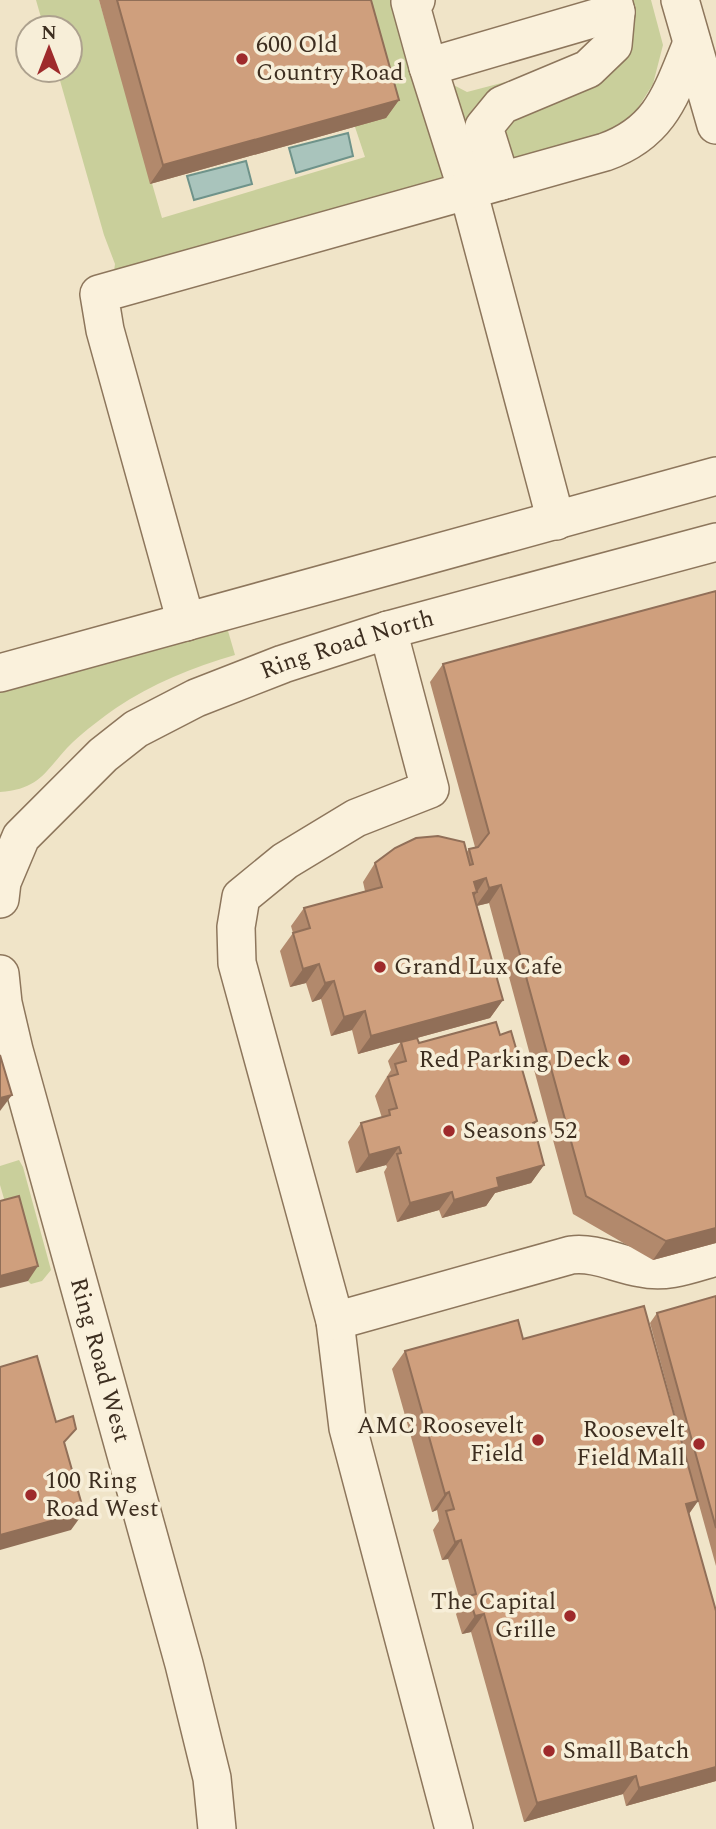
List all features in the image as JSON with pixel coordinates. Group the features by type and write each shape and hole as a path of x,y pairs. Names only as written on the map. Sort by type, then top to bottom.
{"street":[{"path":"680,0 716,125"},
{"path":"412,1 428,67 465,191 473,209 556,521"},
{"path":"428,67 615,6 613,45 588,69 502,105 484,127 501,181"},
{"path":"186,622 105,330 99,294 605,152 637,138 658,114 672,92 692,43"},
{"path":"666,491 716,450"},
{"path":"0,673 716,476"},
{"name":"Ring Road North","path":"0,899 11,829 135,729 196,698 283,664 388,630 716,542"},
{"path":"660,557 716,558"},
{"path":"388,630 430,789 356,818 285,861 241,897 236,927 237,963 335,1321 348,1428 454,1829"},
{"name":"Ring Road West","path":"0,974 3,1003 14,1050 184,1664 212,1778 217,1829"},
{"path":"335,1321 571,1255 584,1254 656,1270 679,1268 716,1257"}],"green space":[{"path":"36,0 99,0 162,218 365,157 355,127 353,0 404,0 451,175 114,271 115,264 104,235 61,84 84,84 84,14 40,14"},
{"path":"625,0 651,0 663,45 653,84 636,111 614,129 518,159 510,158 503,126 552,97"},
{"path":"578,63 493,93 476,105 464,127 442,79 467,92"},
{"path":"226,624 235,655 173,677 130,699 78,738 35,782 26,787 0,792 0,687"},
{"path":"19,1160 51,1270 42,1281 31,1284 0,1185 0,1166"}],"water":[{"path":"348,133 353,156 296,173 289,148"},
{"path":"246,161 252,184 194,200 187,176"}],"building":[{"name":"600 Old Country Road","path":"117,0 371,0 399,100 163,165"},
{"name":"Red Parking Deck","path":"716,591 716,1228 666,1241 586,1196 501,885 489,888 486,878 474,882 477,892 473,893 503,1000 371,1036 365,1011 344,1017 334,981 325,983 319,964 303,969 293,933 310,928 304,908 382,887 375,863 395,848 416,838 438,836 464,842 470,865 473,864 469,849 478,847 489,833 443,664"},
{"name":"Seasons 52","path":"496,1022 500,1035 511,1031 537,1121 533,1123 544,1165 497,1178 499,1187 454,1200 452,1192 410,1203 397,1154 401,1153 399,1147 369,1155 361,1123 390,1115 389,1110 397,1108 388,1077 398,1074 395,1064 406,1061 401,1042 417,1038 419,1043"},
{"path":"0,1055 12,1095 0,1098"},
{"path":"19,1196 38,1266 0,1276 0,1201"},
{"name":"Roosevelt Field Mall","path":"716,1296 716,1528 657,1313"},
{"path":"644,1306 698,1501 686,1504 716,1611 716,1767 639,1788 636,1776 537,1803 484,1614 475,1616 469,1596 476,1594 461,1540 455,1542 446,1511 454,1509 449,1492 445,1494 405,1351 518,1320 523,1339"},
{"name":"100 Ring Road West","path":"37,1356 56,1422 73,1416 76,1429 64,1442 84,1512 0,1535 0,1367"}],"place":[{"name":"600 Old Country Road","path":"242,59"},
{"name":"Grand Lux Cafe","path":"380,967"},
{"name":"Red Parking Deck","path":"624,1060"},
{"name":"Seasons 52","path":"449,1131"},
{"name":"AMC Roosevelt Field","path":"538,1440"},
{"name":"Roosevelt Field Mall","path":"699,1444"},
{"name":"100 Ring Road West","path":"31,1495"},
{"name":"The Capital Grille","path":"570,1616"},
{"name":"Small Batch","path":"549,1751"}]}
